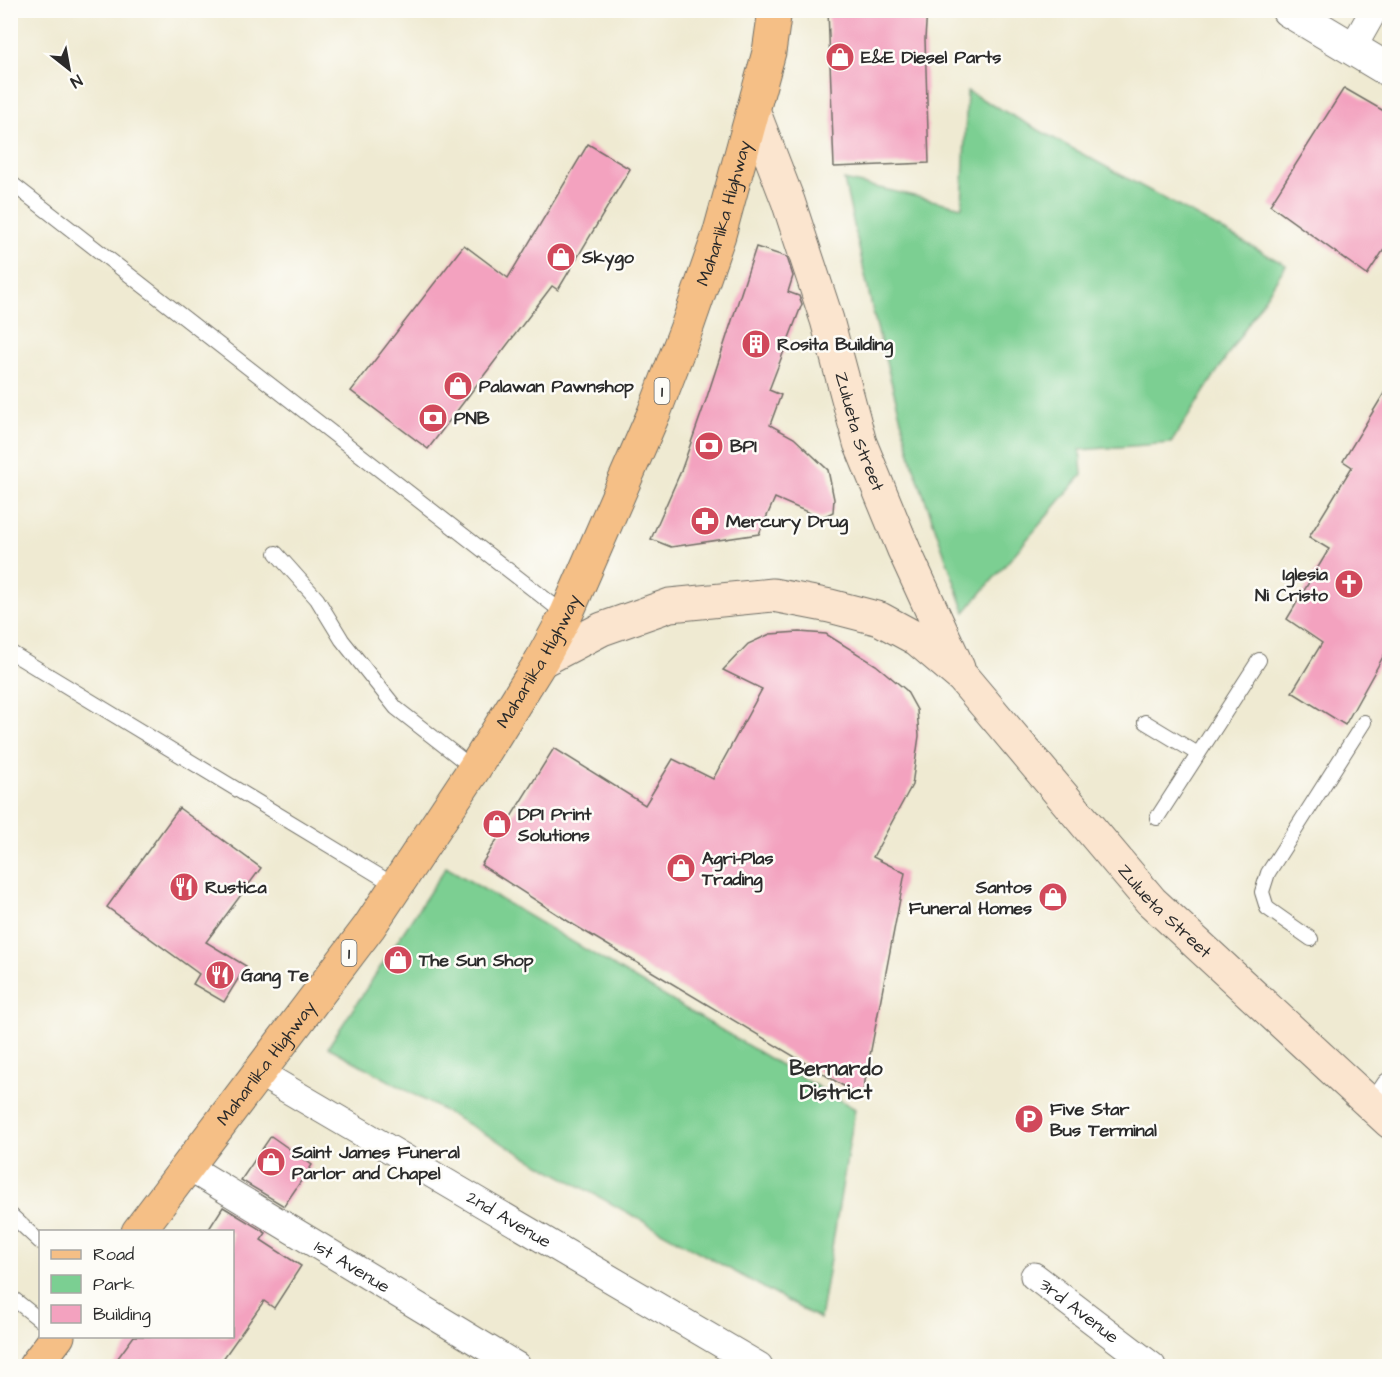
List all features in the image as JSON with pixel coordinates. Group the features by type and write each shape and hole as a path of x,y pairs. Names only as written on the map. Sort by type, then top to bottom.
{"main road":[{"name":"Maharlika Highway","path":"140,1230 369,927 474,769 541,661 566,615 654,413 719,236 769,52 775,10"},
{"name":"Zulueta Street","path":"753,110 788,201 823,309 860,443 904,550 963,678"},
{"name":"Zulueta Street","path":"541,661 602,629 670,605 773,595 830,606 880,620 917,639 963,678 1151,901 1384,1106"},
{"path":"35,1366 56,1338"}],"street":[{"path":"1288,10 1389,71"},
{"path":"1352,49 1374,10"},
{"name":"2nd Avenue","path":"258,1072 759,1366"},
{"name":"1st Avenue","path":"188,1167 517,1366"},
{"name":"3rd Avenue","path":"1034,1276 1152,1366"}],"lane":[{"path":"10,182 566,615"},
{"path":"276,553 317,599 342,640 396,708 474,769"},
{"path":"10,652 396,886"},
{"path":"1157,818 1259,660"},
{"path":"1145,722 1198,754"},
{"path":"1311,939 1267,908 1262,892 1268,873 1364,722"},
{"path":"10,1214 39,1241"},
{"path":"10,1296 39,1319"}],"green space":[{"path":"967,91 1286,265 1171,443 1080,450 1082,475 965,612 913,465 874,316 844,180 962,207"},
{"path":"446,867 855,1109 820,1319 328,1047"}],"building":[{"path":"828,10 927,10 925,39 929,163 834,167"},
{"path":"1344,88 1389,114 1389,242 1367,275 1270,205"},
{"path":"588,144 630,169 558,290 552,286 428,449 351,391 464,245 508,278"},
{"path":"756,247 787,257 793,276 788,292 799,296 802,304 769,390 781,395 770,425 794,438 828,470 834,499 833,512 821,518 775,498 759,534 671,547 651,539 681,471"},
{"name":"Iglesia Ni Cristo","path":"1389,385 1389,646 1345,725 1292,692 1322,643 1287,619 1329,549 1309,537 1352,467 1343,461"},
{"path":"799,632 826,634 876,665 906,690 917,710 919,736 912,785 873,857 905,873 862,1097 574,925 481,865 554,748 645,805 673,759 713,779 762,689 723,670 748,644 770,634"},
{"name":"Rustica","path":"179,808 261,868 206,942 246,966 224,1002 193,984 199,974 107,907"},
{"path":"271,1136 312,1165 284,1206 241,1180"},
{"path":"223,1207 266,1233 261,1240 301,1266 274,1308 264,1301 218,1366 112,1366 133,1338 234,1338 234,1230 208,1230"}],"place":[{"name":"E&E Diesel Parts","path":"840,57"},
{"name":"Skygo","path":"561,257"},
{"name":"Rosita Building","path":"756,344"},
{"name":"Palawan Pawnshop","path":"458,386"},
{"name":"PNB","path":"433,418"},
{"name":"BPI","path":"709,446"},
{"name":"Mercury Drug","path":"705,521"},
{"name":"Iglesia Ni Cristo","path":"1349,584"},
{"name":"DPI Print Solutions","path":"497,824"},
{"name":"Agri-Plas Trading","path":"681,868"},
{"name":"Rustica","path":"184,887"},
{"name":"Santos Funeral Homes","path":"1053,897"},
{"name":"The Sun Shop","path":"398,960"},
{"name":"Gang Te","path":"220,975"},
{"name":"Five Star Bus Terminal","path":"1029,1119"},
{"name":"Saint James Funeral Parlor and Chapel","path":"271,1162"}],"district":[{"name":"Bernardo District","path":"836,1080"}]}
